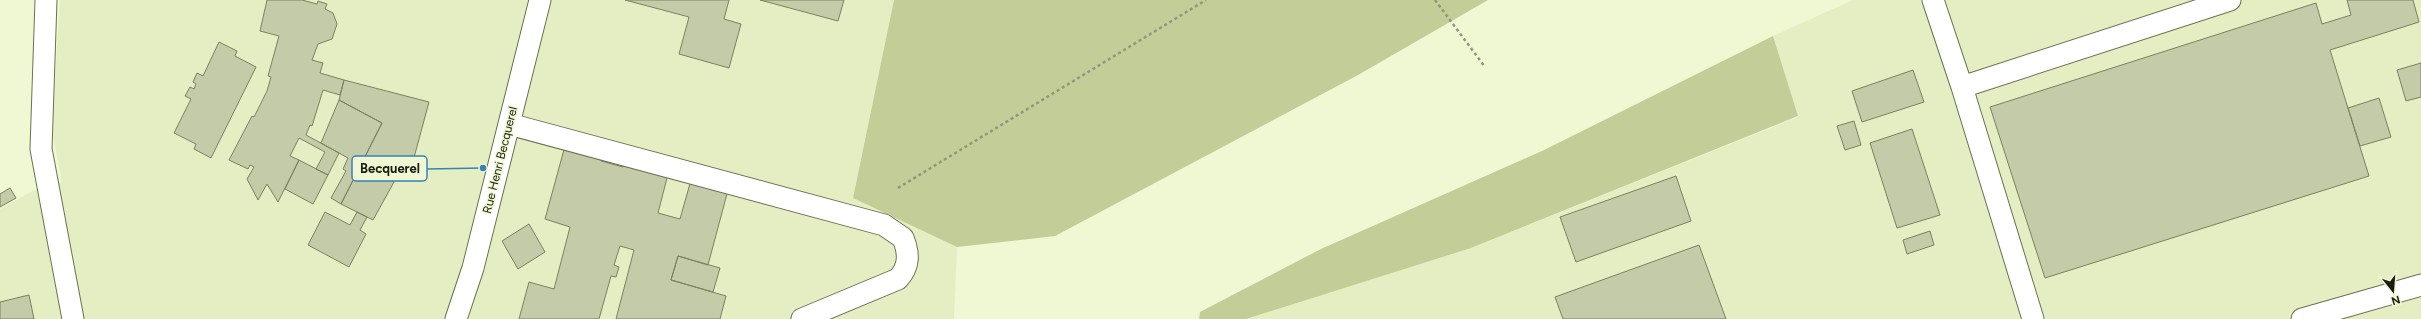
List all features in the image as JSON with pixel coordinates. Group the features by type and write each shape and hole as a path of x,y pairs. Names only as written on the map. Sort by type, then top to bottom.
{"street":[{"path":"46,0 43,49 41,149 73,319"},
{"name":"Rue Henri Becquerel","path":"456,319 473,268 540,0"},
{"path":"1933,0 1962,87 2033,319"},
{"path":"1962,87 2230,0"},
{"path":"509,124 884,225 903,238 908,258 906,268 898,279 802,319"},
{"path":"2302,319 2421,285"}],"path":[{"path":"898,188 1206,0"},
{"path":"1436,0 1485,67"}],"shaded area":[{"path":"60,0 894,0 853,198 957,247 954,319 0,319 0,209 40,187 62,182 52,130"},
{"path":"894,0 1488,0 1358,75 1055,236 957,247 853,198"},
{"path":"1853,0 2421,0 2421,319 1246,319 1471,248 1798,117 1773,36"},
{"path":"1773,36 1798,116 1471,248 1246,319 1199,319 1200,312 1321,249 1542,151"}],"building":[{"path":"267,0 302,0 317,4 318,1 327,4 325,9 333,13 337,24 332,39 318,44 312,60 323,63 320,73 344,80 340,95 323,90 312,126 310,125 306,135 339,153 328,175 316,169 325,152 299,138 290,156 299,160 278,202 267,184 258,200 247,179 254,167 250,165 248,169 229,160 252,116 254,117 267,91 271,77 268,76 279,36 260,31"},
{"path":"625,0 729,0 724,19 741,24 729,68 679,54 689,17"},
{"path":"760,0 844,0 838,21"},
{"path":"2347,0 2413,0 2419,22 2330,50 2369,176 2045,278 1990,107 2316,3 2322,24 2351,15"},
{"path":"219,42 237,51 235,56 256,67 211,158 194,149 196,144 174,133 191,99 185,96 190,87 194,89 196,84 193,82 197,73 203,76"},
{"path":"2421,63 2421,97 2406,101 2397,70"},
{"path":"1913,70 1924,102 1862,122 1852,91"},
{"path":"344,80 429,102 412,165 393,160 383,176 394,182 373,220 341,204 382,123 339,100"},
{"path":"2379,98 2391,137 2360,146 2348,108"},
{"path":"339,100 382,123 341,204 331,198 346,171 343,169 348,158 321,143"},
{"path":"1854,121 1861,145 1845,150 1837,126"},
{"path":"1912,129 1940,215 1897,228 1870,143"},
{"path":"565,146 603,156 601,161 623,167 624,162 668,174 658,213 680,219 691,180 728,190 708,265 678,256 671,280 726,296 720,319 616,319 634,250 620,246 614,265 619,267 616,277 611,276 599,319 519,319 529,282 554,289 570,227 545,219"},
{"path":"299,160 328,175 313,204 285,189"},
{"path":"1676,176 1691,221 1576,262 1560,217"},
{"path":"10,188 16,198 0,207 0,194"},
{"path":"325,212 350,225 357,212 367,217 360,230 366,234 349,267 308,245"},
{"path":"529,224 545,252 518,269 502,241"},
{"path":"1930,231 1934,245 1907,254 1903,240"},
{"path":"1699,245 1726,319 1563,319 1555,297"},
{"path":"678,256 720,268 713,292 671,280"},
{"path":"29,295 34,319 0,319 0,302"}],"place":[{"name":"Becquerel","path":"483,168"}]}
